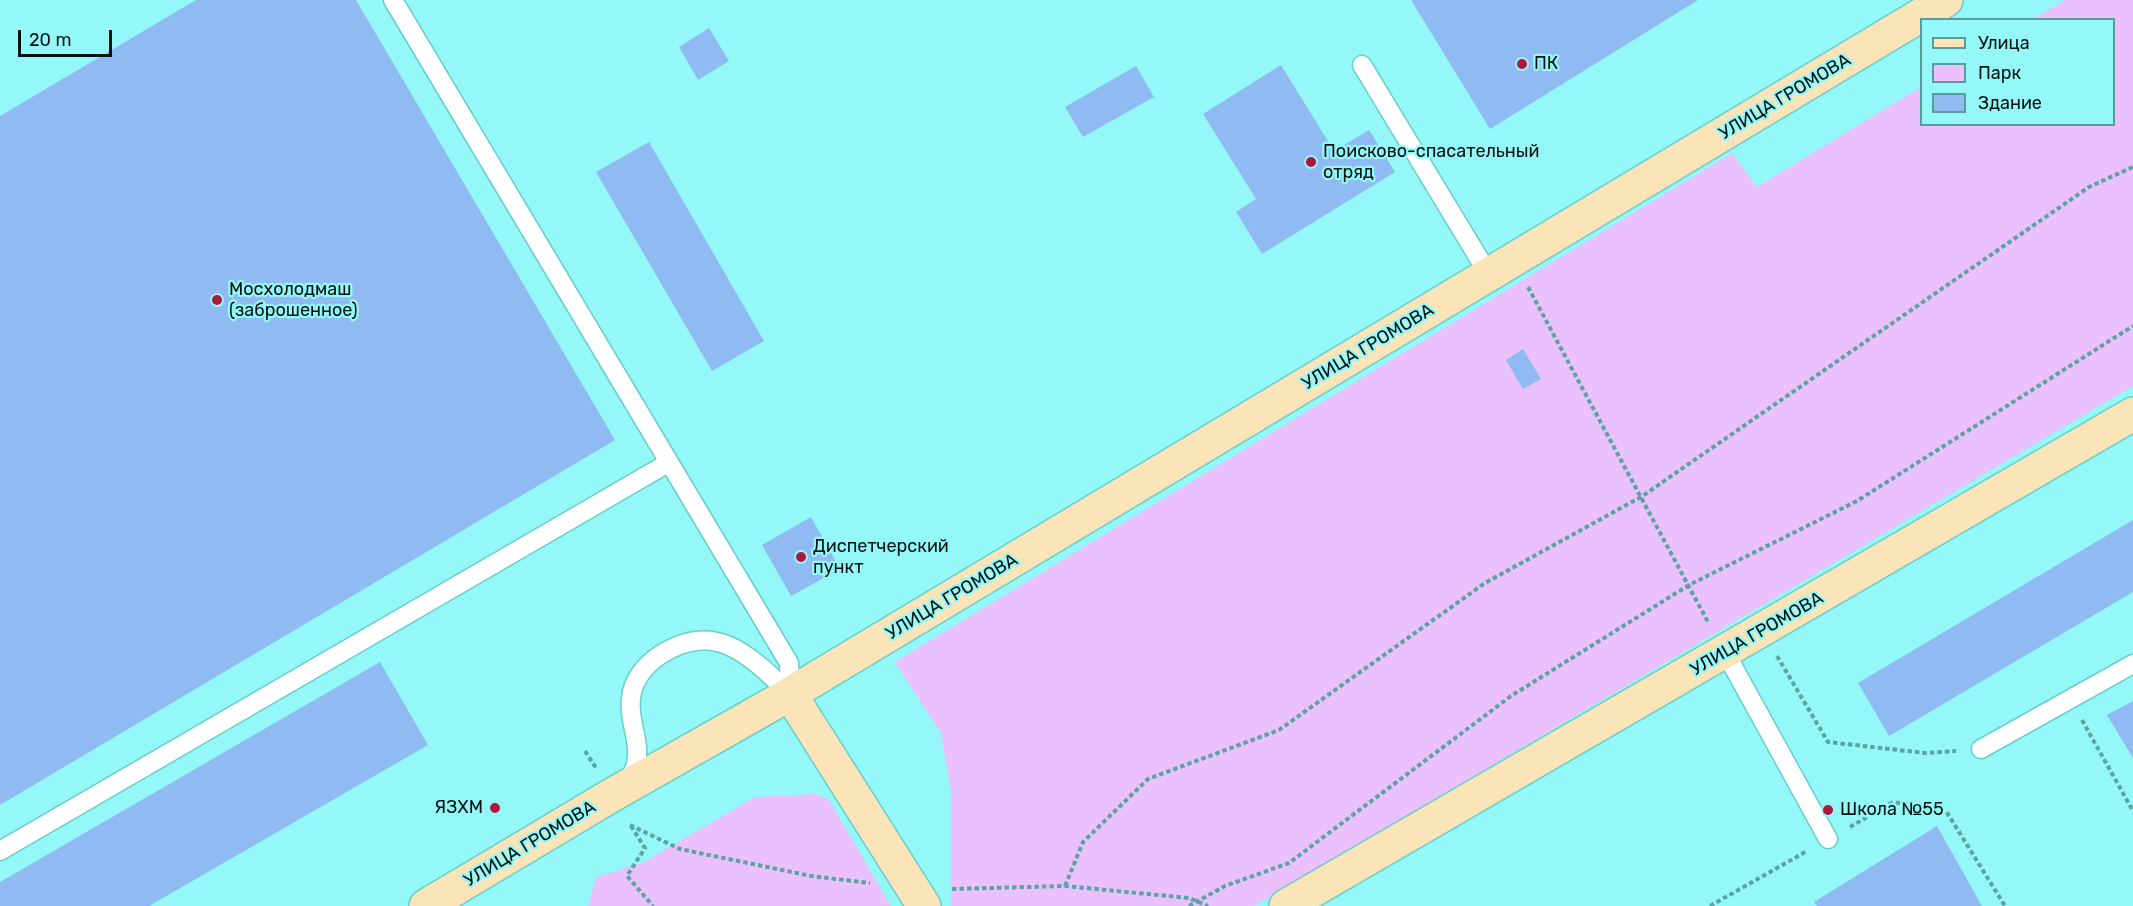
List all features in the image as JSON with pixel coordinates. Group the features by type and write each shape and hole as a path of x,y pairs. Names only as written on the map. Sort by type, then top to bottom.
{"street":[{"name":"УЛИЦА ГРОМОВА","path":"426,906 618,792 790,694 1946,0"},
{"name":"УЛИЦА ГРОМОВА","path":"1287,906 2133,414"},
{"path":"790,694 924,906"}],"lane":[{"path":"393,0 789,663 790,694"},
{"path":"1362,65 1501,267"},
{"path":"0,851 668,463"},
{"path":"618,792 636,763 637,741 631,723 631,698 636,679 652,660 668,650 684,642 722,642 753,660 790,694"},
{"path":"1725,652 1828,839"},
{"path":"1981,749 2133,663"}],"path":[{"path":"1065,886 1083,842 1148,779 1279,730 1485,583 1641,497 2089,187 2133,167"},
{"path":"1501,267 1641,497 1725,652"},
{"path":"1189,906 1225,886 1289,863 1511,696 1689,585 1857,501 2133,326"},
{"path":"1775,652 1828,742 1925,753 1981,749"},
{"path":"2070,699 2133,811"},
{"path":"585,751 618,792 645,848 627,876 653,906"},
{"path":"1710,906 1893,802 1946,811 2005,906"}],"green space":[{"path":"2065,0 2133,0 2133,386 1254,906 951,906 951,793 941,733 895,662 1732,153 1757,187 1920,88 1920,126 2115,126 2115,18 2035,18"},
{"path":"815,794 829,800 891,906 588,906 596,877 642,863 755,797"}],"building":[{"name":"Мосхолодмаш (заброшенное)","path":"196,0 356,0 615,440 0,805 0,116"},
{"name":"ПК","path":"1411,0 1698,0 1490,129"},
{"path":"709,28 729,61 698,80 679,47"},
{"name":"Поисково-спасательный отряд","path":"1281,65 1334,151 1369,130 1395,172 1262,254 1236,212 1256,199 1203,114"},
{"path":"1136,66 1154,97 1083,137 1065,107"},
{"path":"649,142 764,341 712,371 596,172"},
{"path":"1523,349 1541,379 1523,389 1506,360"},
{"name":"Диспетчерский пункт","path":"811,517 840,569 791,596 762,545"},
{"path":"2133,520 2133,592 1889,736 1858,683"},
{"path":"380,662 428,745 149,906 0,906 0,882"},
{"path":"2133,701 2133,758 2107,715"},
{"path":"1937,826 1982,906 1817,906 1814,902"}],"place":[{"name":"ПК","path":"1522,64"},
{"name":"Поисково-спасательный отряд","path":"1311,162"},
{"name":"Мосхолодмаш (заброшенное)","path":"217,300"},
{"name":"Диспетчерский пункт","path":"801,557"},
{"name":"ЯЗХМ","path":"495,808"},
{"name":"Школа №55","path":"1828,810"}]}
